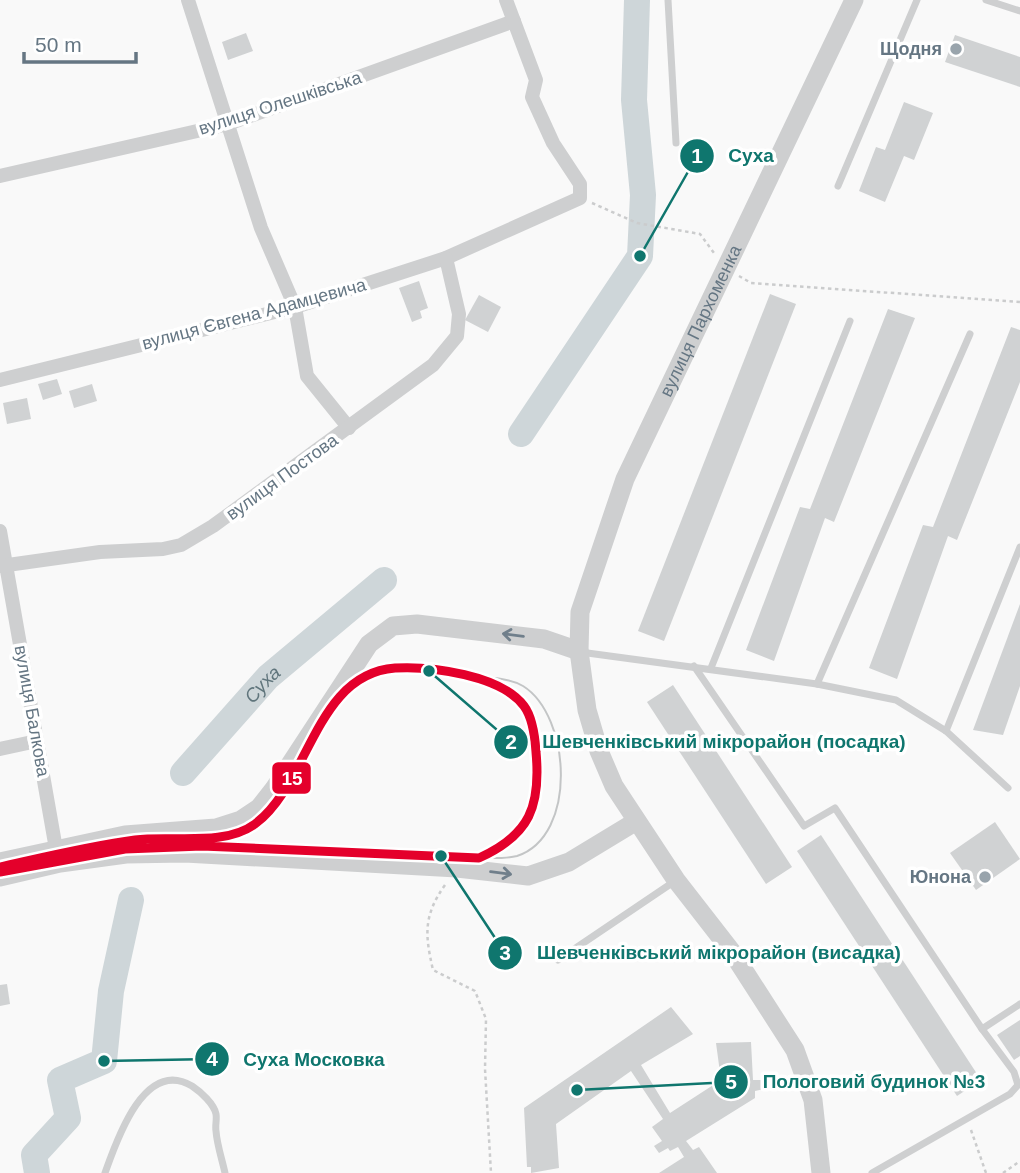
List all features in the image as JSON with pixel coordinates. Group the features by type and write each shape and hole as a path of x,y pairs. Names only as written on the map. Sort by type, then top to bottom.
{"street":[{"path":"188,0 261,228 295,307 307,376 349,428"},
{"path":"506,0 536,80 532,97 553,143 580,184 580,198"},
{"name":"вулиця Пархоменка","path":"821,1173 813,1100 795,1050 732,952 676,880 635,822 614,786 599,751 587,710 579,652 580,612 625,480 854,0"},
{"name":"вулиця Олешківська","path":"0,176 228,124 514,21"},
{"name":"вулиця Євгена Адамцевича","path":"0,380 295,307 446,258 580,198"},
{"name":"вулиця Постова","path":"3,566 181,545 267,489 433,365 457,336 458,299 446,258"},
{"name":"вулиця Балкова","path":"0,531 3,566 56,849"},
{"path":"0,862 169,829 216,828 241,820 259,808 369,644 393,626 417,624 544,639 579,652"},
{"path":"0,749 37,741"},
{"path":"0,877 60,863 149,854 457,868 528,877 550,871 635,822"}],"lane":[{"path":"668,0 676,143"},
{"path":"838,186 918,0"},
{"path":"986,0 1020,11"},
{"path":"711,668 849,321"},
{"path":"817,684 970,334"},
{"path":"946,731 1020,547"},
{"path":"579,652 817,684 896,701 946,731 1007,788"},
{"path":"694,666 804,826 835,808 982,1029 1014,1072 1018,1085 1010,1094 872,1173"},
{"path":"558,960 676,880"},
{"path":"982,1029 1020,1004"},
{"path":"105,1173 133,1107 143,1094 169,1082 183,1082 209,1101 216,1113 216,1131 225,1173"}],"path":[{"path":"580,198 637,223 700,234"},
{"path":"727,270 751,283 1020,302"},
{"path":"457,868 430,906 426,939 433,970 475,991 486,1019 485,1069 491,1173"},
{"path":"967,1120 986,1173"},
{"path":"1003,1173 1020,1161"}],"building":[{"path":"246,33 253,51 228,60 222,42"},
{"path":"955,35 1020,57 1020,87 945,62"},
{"path":"904,102 933,113 914,160 904,156 885,202 859,191 876,147 885,150"},
{"path":"419,281 428,308 420,311 422,318 412,322 399,288"},
{"path":"770,294 796,304 664,641 638,631"},
{"path":"479,295 501,307 488,332 465,320"},
{"path":"888,309 915,318 834,522 825,518 774,661 746,650 800,507 810,509"},
{"path":"1011,327 1020,330 1020,382 957,540 948,536 897,679 869,668 923,525 933,527"},
{"path":"57,379 62,394 43,400 38,384"},
{"path":"92,384 97,401 74,408 69,391"},
{"path":"27,398 31,419 7,424 3,403"},
{"path":"1020,604 1020,686 1003,735 973,730"},
{"path":"673,685 792,867 766,884 647,702"},
{"path":"995,822 1020,859 976,890 950,853"},
{"path":"821,835 981,1080 957,1096 797,851"},
{"path":"7,984 10,1004 0,1006 0,985"},
{"path":"671,1007 693,1034 641,1065 670,1113 721,1080 716,1043 751,1042 753,1080 763,1080 764,1089 755,1091 755,1098 686,1141 693,1150 699,1147 717,1173 659,1173 684,1157 678,1147 659,1153 654,1146 662,1141 652,1127 663,1119 631,1071 556,1124 559,1168 531,1173 531,1167 527,1167 524,1108"},
{"path":"1020,1020 1020,1056 1014,1060 997,1035"}],"waterway":[{"name":"Суха","path":"521,434 640,256 643,195 634,100 637,0"},
{"name":"Суха","path":"183,773 268,677 384,580"},
{"path":"37,1173 34,1155 68,1118 60,1080 104,1061 111,991 131,900"}],"tram line":[{"path":"476,676 518,683 539,701 551,722 561,775 558,801 550,825 537,844 517,856 479,858"}],"transit line":[{"name":"15","path":"0,867 118,842 213,838 242,831 255,824 274,806 330,709 347,689 368,675 395,668 410,668 446,671 483,680 513,695 524,706 531,722 537,771 534,803 521,829 496,849 479,858 202,846 125,849 0,872"}],"place":[{"name":"Щодня","path":"956,49"},
{"name":"Суха","path":"640,256"},
{"name":"Шевченківський мікрорайон (посадка)","path":"429,671"},
{"name":"Шевченківський мікрорайон (висадка)","path":"441,856"},
{"name":"Юнона","path":"985,877"},
{"name":"Суха Московка","path":"104,1061"},
{"name":"Пологовий будинок №3","path":"577,1090"}]}
